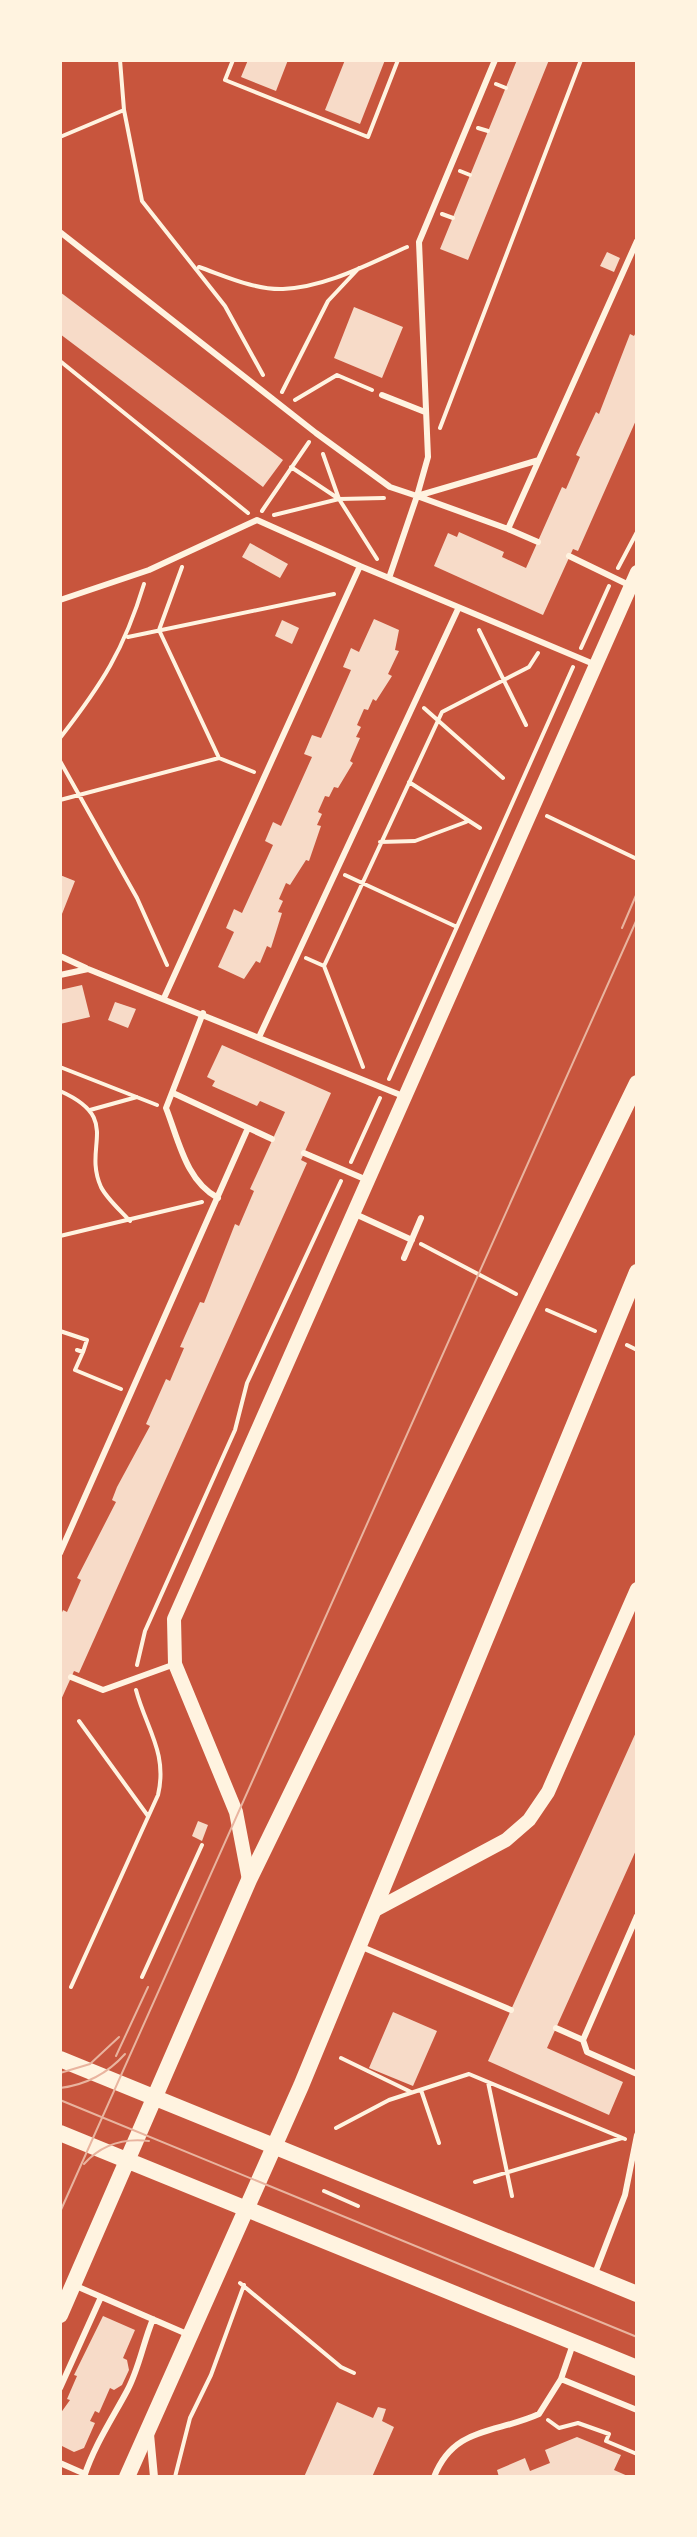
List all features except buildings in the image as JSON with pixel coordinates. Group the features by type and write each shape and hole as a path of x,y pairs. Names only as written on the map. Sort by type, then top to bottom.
{"main road":[{"path":"60,2315 249,1880 637,1083"},
{"path":"127,2477 275,2147 637,1272"},
{"path":"60,2059 637,2294"},
{"path":"60,2133 637,2368"}],"street":[{"path":"249,1880 236,1812 175,1664 174,1619 634,579"},
{"path":"373,1911 506,1840 529,1820 548,1792 637,1589"},
{"path":"149,2426 154,2477"}],"lane":[{"path":"389,578 428,457 419,242 495,60"},
{"path":"60,232 316,433 390,487 538,542"},
{"path":"508,529 637,241"},
{"path":"382,395 425,412"},
{"path":"417,496 539,460"},
{"path":"60,600 149,570 257,520 458,609 596,665"},
{"path":"569,556 634,579"},
{"path":"164,998 360,566"},
{"path":"260,1035 458,609"},
{"path":"60,956 260,1035 405,1097"},
{"path":"60,975 88,969"},
{"path":"203,1013 166,1108 193,1177 203,1190 218,1198"},
{"path":"173,1093 272,1139"},
{"path":"60,1553 248,1128"},
{"path":"304,1153 367,1180"},
{"path":"352,1213 412,1240"},
{"path":"404,1258 421,1218"},
{"path":"71,1677 103,1690 175,1664"},
{"path":"637,1916 583,2040 587,2052 637,2074"},
{"path":"359,1946 511,2010"},
{"path":"556,2028 583,2040"},
{"path":"593,2276 625,2195 637,2135"},
{"path":"73,2285 190,2335"},
{"path":"60,2388 101,2297"},
{"path":"60,2463 84,2476 113,2411 136,2370 139,2350 153,2319"},
{"path":"434,2477 451,2447 466,2437 539,2414 561,2379 574,2342"},
{"path":"561,2379 635,2410 637,2400"}],"path":[{"path":"120,60 124,110 142,201 225,306 281,404"},
{"path":"233,60 225,80 368,137 398,60"},
{"path":"428,457 581,60"},
{"path":"60,137 124,110"},
{"path":"196,266 252,285 282,289 324,282 419,242"},
{"path":"281,404 328,301 360,267"},
{"path":"60,361 257,520"},
{"path":"281,404 337,375 382,395"},
{"path":"257,520 316,433"},
{"path":"316,433 339,499 389,578"},
{"path":"291,467 339,499"},
{"path":"257,520 339,499 386,498"},
{"path":"188,551 159,630 219,758"},
{"path":"60,738 94,695 128,637 149,570"},
{"path":"128,637 349,591"},
{"path":"471,614 526,725"},
{"path":"324,966 437,720 449,706 529,667 544,643"},
{"path":"415,701 503,778"},
{"path":"60,800 219,758 265,777"},
{"path":"60,761 137,898 173,978"},
{"path":"409,782 466,822 480,828"},
{"path":"547,816 637,859"},
{"path":"380,842 415,841 466,822"},
{"path":"335,871 457,927"},
{"path":"297,954 324,966 368,1080"},
{"path":"60,1067 166,1108"},
{"path":"60,1091 90,1110 97,1124 96,1171 102,1189 130,1221"},
{"path":"90,1110 137,1097"},
{"path":"60,1236 218,1198"},
{"path":"412,1240 518,1295"},
{"path":"547,1310 595,1331"},
{"path":"60,1331 87,1340 80,1351 75,1370 131,1393"},
{"path":"627,1345 637,1350"},
{"path":"79,1721 148,1816"},
{"path":"142,1977 202,1845"},
{"path":"341,2058 413,2093"},
{"path":"336,2128 389,2100 469,2074 633,2143"},
{"path":"488,2082 512,2196"},
{"path":"389,2100 400,2086"},
{"path":"421,2090 439,2143"},
{"path":"475,2182 624,2138"},
{"path":"324,2191 358,2206"},
{"path":"175,2477 190,2418 211,2375 242,2284 341,2367 354,2373"},
{"path":"539,2414 559,2428 578,2423 609,2434 606,2441 637,2454"}],"tram line":[{"path":"622,928 637,893"},
{"path":"60,2212 637,919"},
{"path":"116,2056 148,1987"},
{"path":"60,2073 90,2064 119,2037"},
{"path":"60,2088 96,2077 125,2054"},
{"path":"60,2100 637,2337"},
{"path":"84,2164 114,2144 149,2141"}]}
